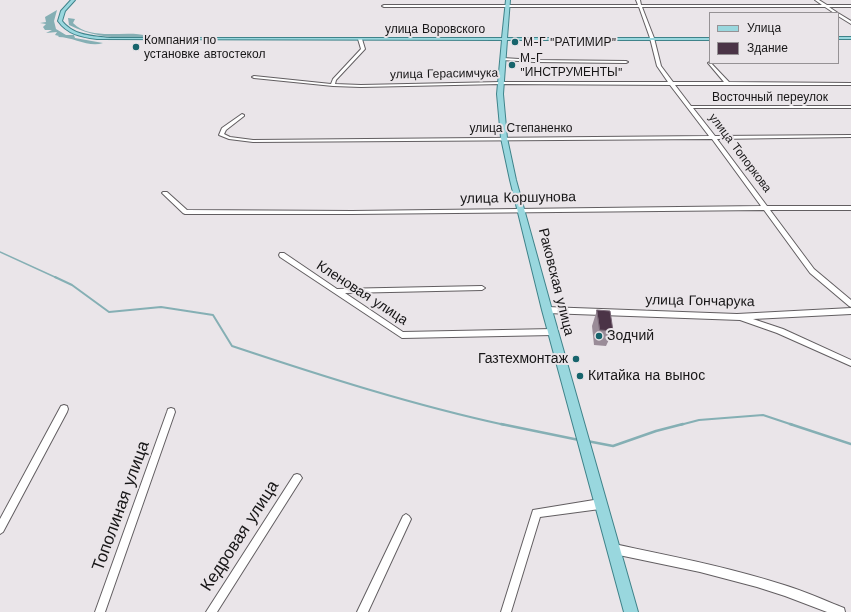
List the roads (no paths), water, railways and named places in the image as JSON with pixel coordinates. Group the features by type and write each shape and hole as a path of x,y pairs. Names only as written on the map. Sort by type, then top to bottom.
{"main road":[{"name":"улица Воровского","path":"73,0 63,11 60,18 62,24 68,30 82,35 101,38 160,40 709,38"},
{"name":"Раковская улица","path":"508,0 501,83 501,109 504,138 513,180 547,310 600,504 614,549 630,612"},
{"path":"839,38 851,38"}],"street":[{"name":"улица Топоркова","path":"638,0 652,38 659,66 670,83 713,136 812,271 851,304"},
{"path":"816,0 834,12"},
{"path":"384,6 851,6"},
{"path":"839,15 851,23"},
{"path":"333,85 334,80 363,49 360,39"},
{"path":"503,59 535,61 626,62"},
{"path":"711,64 727,83"},
{"name":"улица Герасимчука","path":"254,76 333,85 361,86 501,83 851,84"},
{"name":"Восточный переулок","path":"690,107 851,107"},
{"name":"улица Степаненко","path":"242,115 224,129 221,135 229,138 252,141 851,136"},
{"name":"улица Коршунова","path":"165,193 185,212 287,213 851,208"},
{"name":"Кленовая улица","path":"282,255 398,334 406,336 553,332"},
{"path":"336,291 482,288"},
{"name":"улица Гончарука","path":"547,310 737,317 851,312"},
{"path":"737,317 780,331 851,363"},
{"path":"0,529 64,409"},
{"name":"Тополиная улица","path":"100,612 172,412"},
{"name":"Кедровая улица","path":"211,612 297,478"},
{"path":"506,612 536,514 600,504"},
{"path":"362,612 406,519"},
{"path":"614,549 719,571 814,600 840,612"}],"water":[{"path":"57,10 54,21 56,29 66,35 74,35 75,38 103,43 92,44 64,37 58,37 59,36 55,35 57,32 46,33 52,30 45,30 43,27 46,24 40,23 46,22 45,17"},
{"path":"68,18 75,19 73,23 81,29 90,32 99,34 139,34 148,36 145,38 125,38 96,35 69,25"}],"waterway":[{"path":"0,252 57,278"},
{"path":"55,277 72,285 109,312 161,307 213,315 232,346 368,389 505,425"},
{"path":"680,425 699,420 763,415 790,424"},
{"path":"501,424 579,440"},
{"path":"587,441 613,446 656,431 683,424"},
{"path":"790,424 851,444"}],"place":[{"name":"М-Г \"РАТИМИР\"","path":"515,42"},
{"name":"Компания по установке автостекол","path":"136,47"},
{"name":"М-Г \"ИНСТРУМЕНТЫ\"","path":"512,65"},
{"name":"Зодчий","path":"599,336"},
{"name":"Газтехмонтаж","path":"576,359"},
{"name":"Китайка на вынос","path":"580,376"}]}
